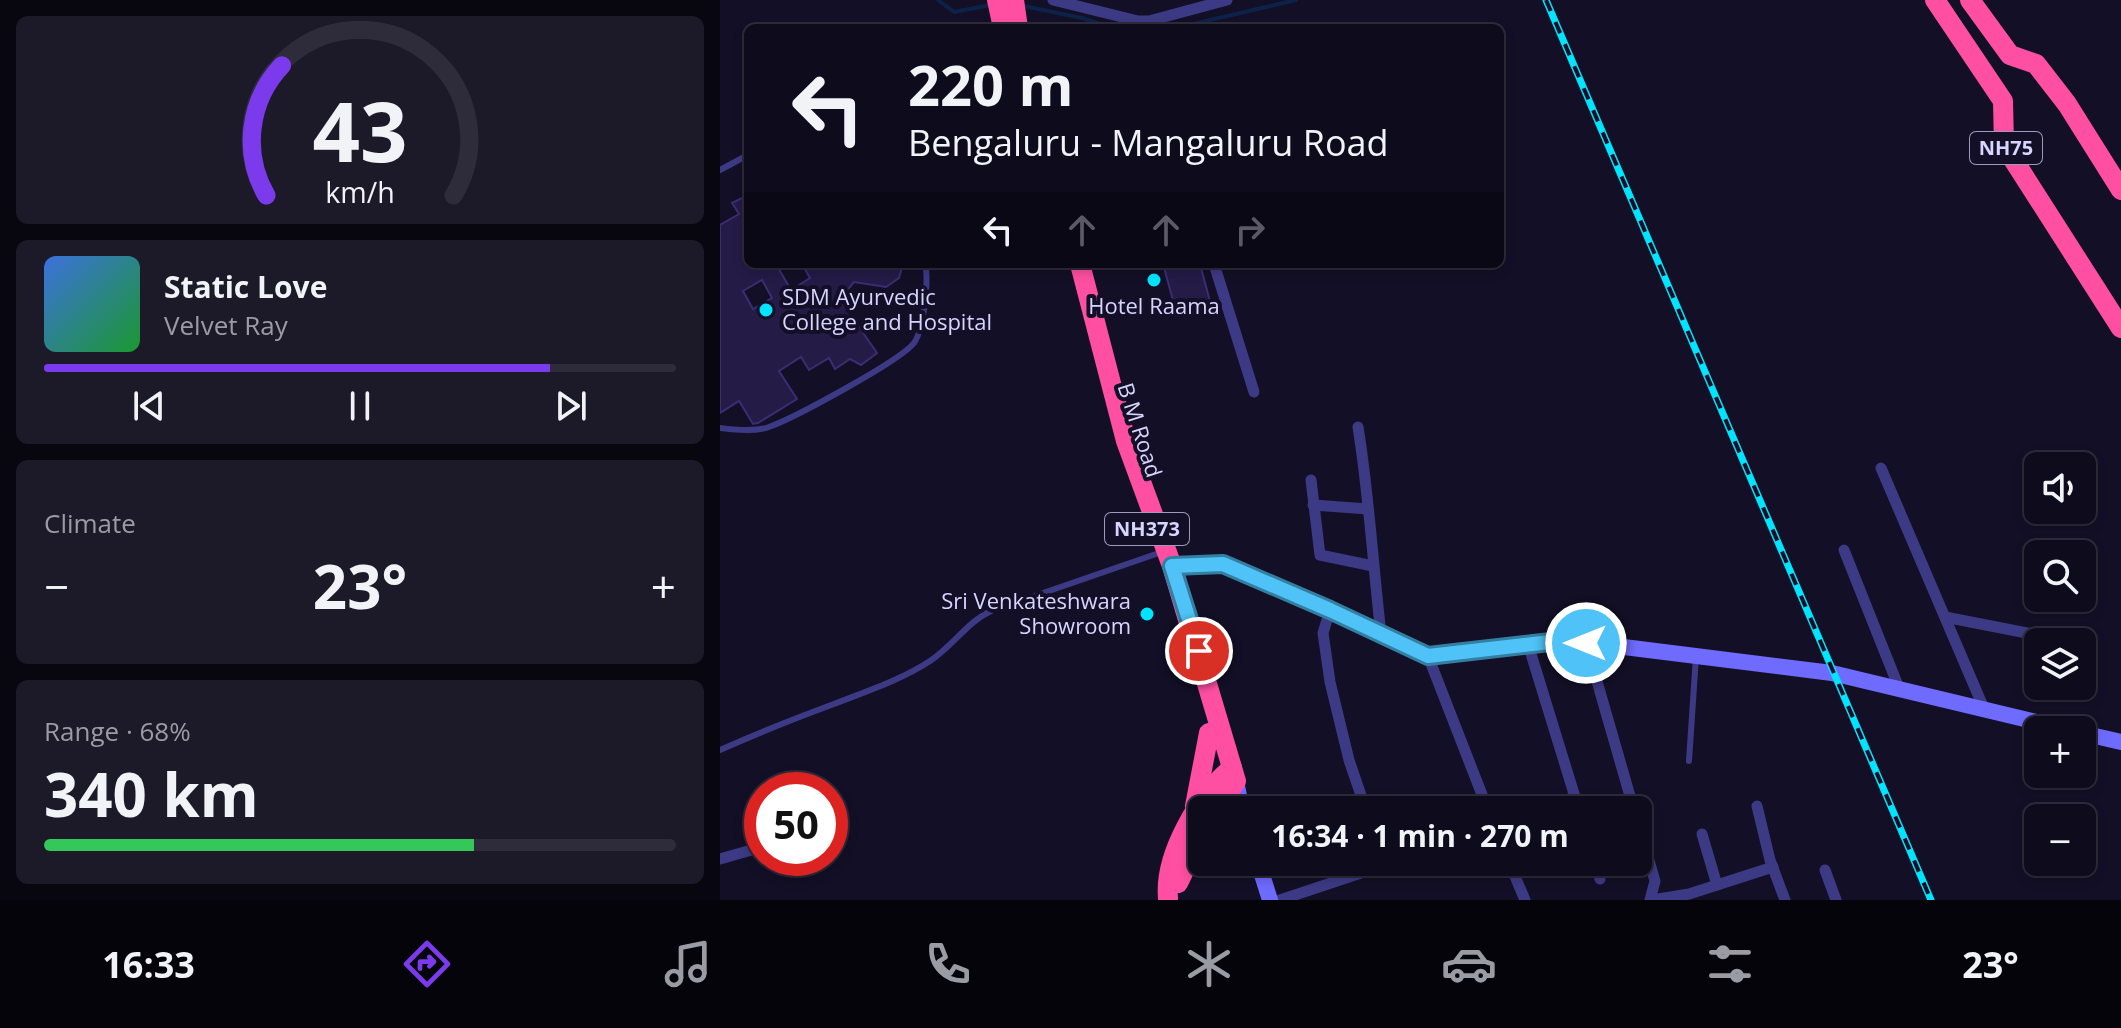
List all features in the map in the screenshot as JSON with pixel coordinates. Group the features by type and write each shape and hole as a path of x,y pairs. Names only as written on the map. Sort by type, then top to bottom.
{"highway":[{"path":"997,0 1009,24"},
{"path":"1010,24 1014,0"},
{"name":"NH75","path":"1935,0 2003,101 2004,145 2121,328"},
{"path":"1970,0 2010,55 2036,64 2067,104 2121,190"},
{"name":"B M Road","path":"1067,268 1112,429 1164,560 1209,733 1231,791"},
{"name":"NH373","path":"1081,268 1126,441 1207,679 1231,791"},
{"path":"1196,796 1209,733"},
{"path":"1168,899 1167,884 1188,823"},
{"path":"1168,899 1188,864"}],"main road":[{"path":"1164,560 1223,564 1428,656 1568,640 1832,673 2024,720"},
{"path":"2096,736 2121,742"},
{"path":"1262,876 1270,900"}],"street":[{"path":"1053,0 1139,24 1227,0"},
{"path":"1215,268 1254,392"},
{"path":"1358,427 1381,634"},
{"path":"1881,468 1985,711"},
{"path":"1311,480 1320,555 1373,566"},
{"path":"1313,505 1368,509"},
{"path":"1844,550 1899,688"},
{"path":"1330,610 1323,633 1330,682 1361,796"},
{"path":"1945,617 2024,632"},
{"path":"1586,643 1630,796"},
{"path":"1528,644 1575,796"},
{"path":"1428,656 1483,796"},
{"path":"1757,806 1785,900"},
{"path":"1702,834 1717,885"},
{"path":"720,859 744,852"},
{"path":"1652,871 1655,881 1651,900 1689,894 1773,867"},
{"path":"1825,870 1836,900"},
{"path":"1280,900 1350,876"},
{"path":"1515,876 1525,900"}],"lane":[{"path":"720,170 744,157"},
{"path":"720,428 767,428 869,375 912,344 923,315 926,268"},
{"path":"720,750 896,679 930,661 959,638 972,621 991,611 1164,560"},
{"path":"1689,761 1696,656"}],"building":[{"name":"SDM Ayurvedic College and Hospital","path":"744,197 744,268 778,268 791,290 810,278 804,268 902,268 899,278 886,287 854,282 840,299 877,353 861,365 850,359 835,369 829,358 809,370 801,357 779,371 797,399 753,424 739,401 720,413 720,225 739,214 732,203","holes":["762,280 772,298 753,309 743,291"]},
{"path":"1164,268 1201,268 1211,305 1177,315"}],"waterway":[{"path":"938,0 954,12 991,5"},
{"path":"1193,24 1296,0"},
{"path":"1019,5 1100,24"}],"railway":[{"path":"1546,0 1931,900"}],"place":[{"name":"Hotel Raama","path":"1154,280"},
{"name":"SDM Ayurvedic College and Hospital","path":"766,310"},
{"name":"Sri Venkateshwara Showroom","path":"1147,614"}],"route":[{"path":"1199,651 1172,566 1223,564 1428,656 1568,640 1586,643"}]}
